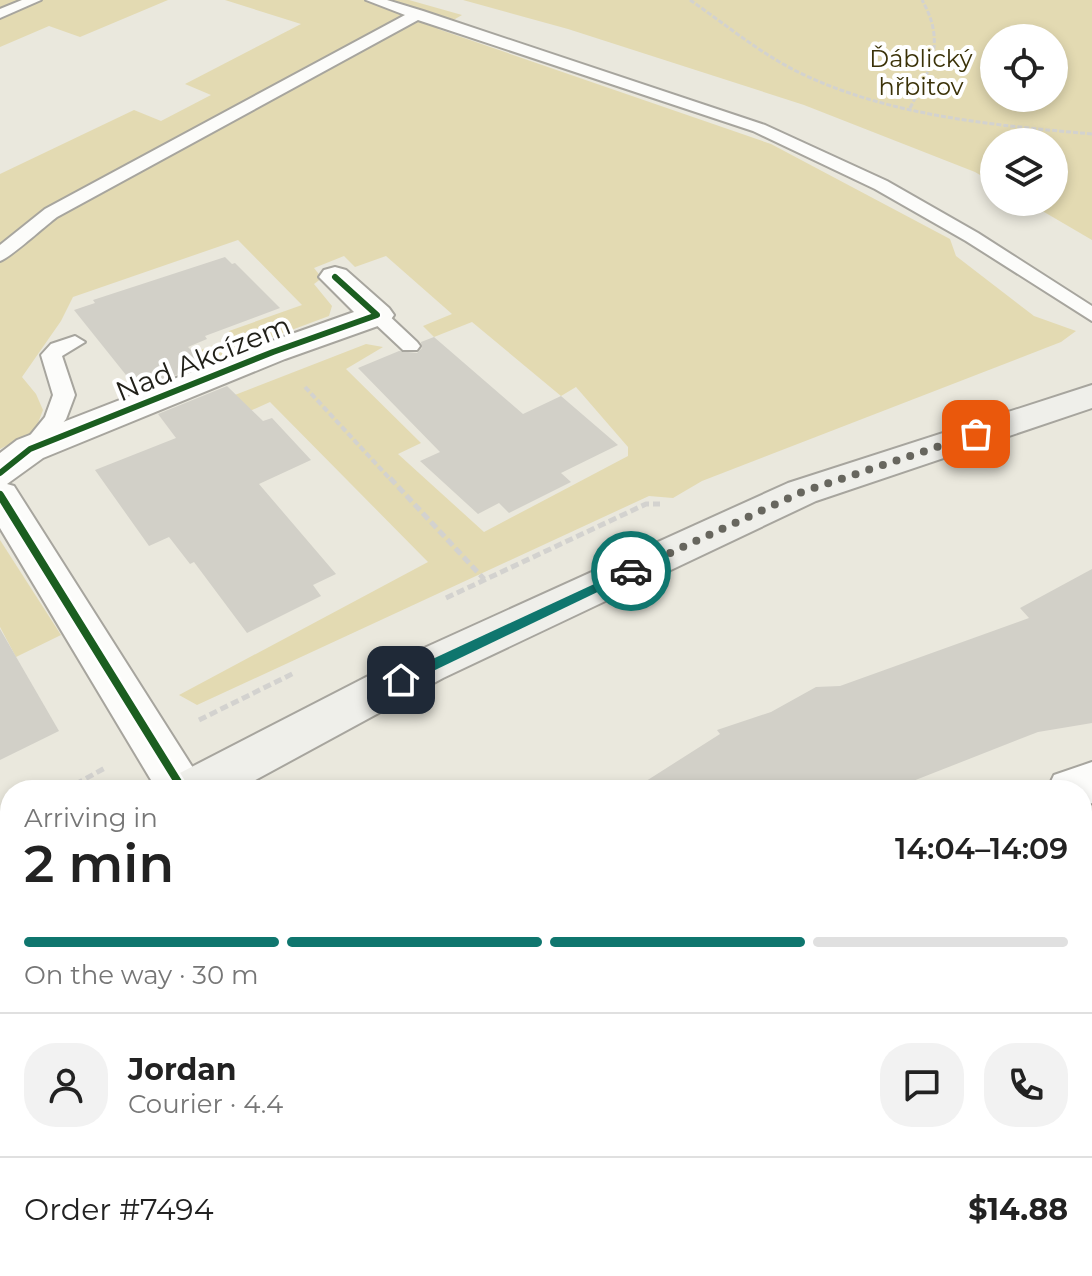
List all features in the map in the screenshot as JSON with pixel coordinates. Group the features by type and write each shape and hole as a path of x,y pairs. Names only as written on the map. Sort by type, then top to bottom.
{"main road":[{"path":"212,780 427,666 802,492 1092,396"}],"street":[{"path":"335,277 377,315"},
{"name":"Nad Akcízem","path":"0,473 30,449 273,352 377,315"},
{"path":"0,495 177,780"}],"lane":[{"path":"0,14 34,0"},
{"path":"373,0 759,128 881,185 972,237 1092,315"},
{"path":"0,255 18,237 51,213 418,14"},
{"path":"377,315 410,346"},
{"path":"30,449 55,419 64,395 51,355 58,348 75,342"}],"path":[{"path":"690,0 761,51 810,76 910,108 1025,128 1092,134"},
{"path":"910,108 935,60 935,29 931,13 922,0"},
{"path":"273,352 484,579"}],"green space":[{"path":"0,0 168,0 80,37 49,26 0,47"},
{"path":"225,0 409,0 462,15 438,29 771,144 950,239 956,256 1034,316 1076,331 1061,342 702,481 673,498 649,496 197,705 179,695 428,562 270,402 221,424 204,407 366,344 383,347 346,369 421,443 398,454 484,532 628,456 628,447 576,387 561,396 472,322 434,337 423,326 452,314 386,256 355,267 344,256 314,268 322,278 314,284 332,306 329,316 158,380 164,364 232,338 229,331 302,305 238,240 73,297 61,321 22,377 36,394 43,410 35,431 0,449 0,174 134,110 161,121 211,95 185,84 301,24"},
{"name":"Ďáblický hřbitov","path":"463,0 1092,0 1092,240 1051,216 1068,216 1068,128 980,128 980,175 804,105 568,29"},
{"path":"0,540 61,635 16,657 0,627"}],"building":[{"path":"225,257 280,308 205,336 207,339 188,347 205,364 138,390 74,310 95,303 93,300"},
{"path":"434,337 523,414 561,396 618,445 561,473 571,482 509,513 499,503 478,514 420,461 440,452 358,368 399,351 417,353 422,348 421,342"},
{"path":"227,386 263,421 272,418 311,460 259,484 336,574 313,585 321,596 247,633 194,562 190,564 169,537 149,546 95,470 176,438 158,414"},
{"path":"1092,569 1092,723 1038,732 916,780 648,780 720,734 717,730 771,712 816,687 840,686 1029,618 1020,608"},
{"path":"0,629 59,731 0,760"}],"cycle path":[{"path":"0,473 30,449 273,352 377,315 335,277"},
{"path":"0,495 177,780"}],"way so far":[{"path":"631,571 802,492 976,434"}],"route":[{"path":"401,680 631,571"}]}
